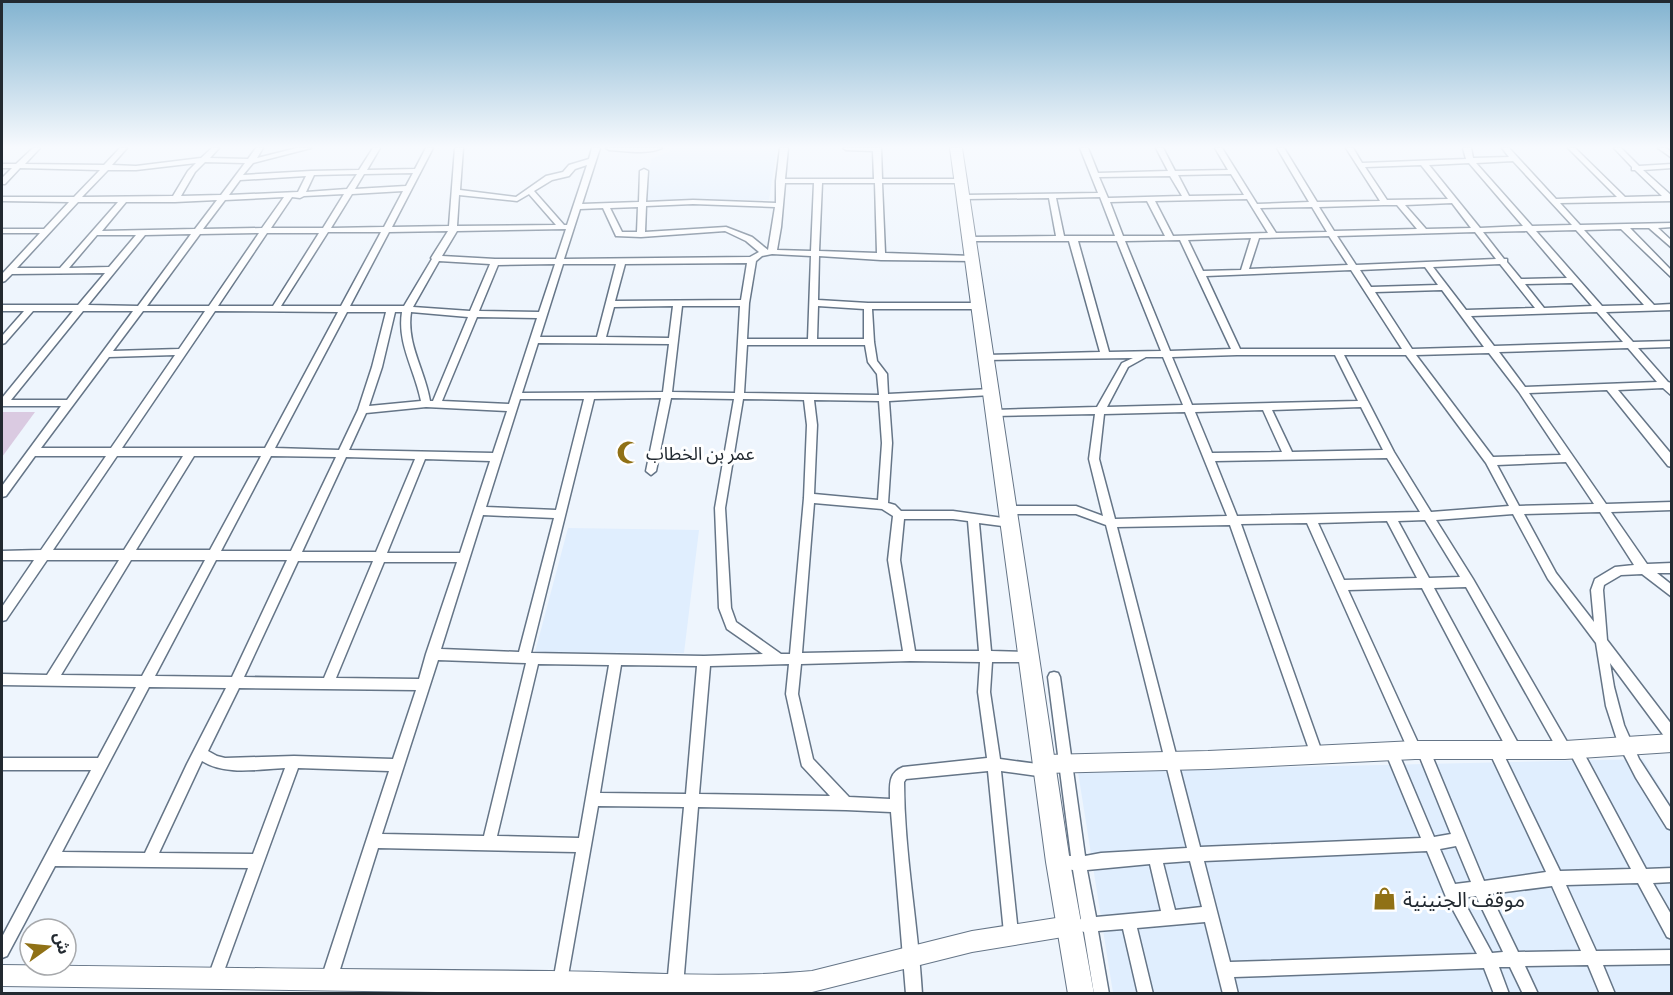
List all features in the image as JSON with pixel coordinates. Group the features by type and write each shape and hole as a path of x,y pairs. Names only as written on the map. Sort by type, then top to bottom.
{"highway":[{"path":"964,194 1058,862 1080,925 1081,993"}],"street":[{"path":"2,279 80,194"},
{"path":"175,200 178,194"},
{"path":"2,493 225,194"},
{"path":"2,200 123,201 319,194"},
{"path":"275,309 347,194"},
{"path":"2,951 405,194"},
{"path":"431,404 404,337 407,309 453,230 456,194"},
{"path":"472,194 510,200 527,194"},
{"path":"533,194 566,227"},
{"path":"329,979 478,511 561,261 566,227 581,194"},
{"path":"640,235 641,194"},
{"path":"435,258 621,262 752,260 768,252 778,230 779,194"},
{"path":"812,342 818,194"},
{"path":"878,194 881,257"},
{"path":"1032,194 1150,200 1249,197"},
{"path":"1104,194 1234,521 1317,755"},
{"path":"1185,194 1187,199"},
{"path":"1247,194 1273,235"},
{"path":"1309,194 1409,352 1490,461 1552,576 1671,736"},
{"path":"1380,194 1386,203"},
{"path":"1449,194 1504,261 1540,310"},
{"path":"1498,194 1669,388"},
{"path":"1549,194 1652,308"},
{"path":"1617,194 1623,200"},
{"path":"1052,196 1061,239"},
{"path":"2,616 288,197"},
{"path":"1555,201 1670,199"},
{"path":"1150,200 1170,238"},
{"path":"62,271 123,201"},
{"path":"1254,206 1454,201"},
{"path":"577,207 693,202 778,205"},
{"path":"1400,203 1423,231"},
{"path":"606,207 617,232 640,235 726,229 768,252 972,259"},
{"path":"1651,225 1671,246"},
{"path":"970,239 1170,238 1671,225"},
{"path":"1623,226 1671,276"},
{"path":"95,233 566,227"},
{"path":"2,231 45,231"},
{"path":"2,403 142,233"},
{"path":"1244,272 1256,236"},
{"path":"1183,237 1237,352"},
{"path":"1073,239 1106,356"},
{"path":"752,260 745,303 739,397 720,508 725,608 731,625 779,659"},
{"path":"431,404 495,261"},
{"path":"1200,274 1504,261"},
{"path":"601,340 621,262"},
{"path":"1427,264 1522,390 1604,507 1626,545 1643,568 1671,592"},
{"path":"9,271 112,270"},
{"path":"1520,282 1573,280"},
{"path":"1369,290 1445,287"},
{"path":"651,471 667,395 678,303"},
{"path":"611,304 745,303"},
{"path":"814,303 868,306 979,306"},
{"path":"868,306 868,342 873,362 882,374 888,452 883,506"},
{"path":"1465,313 1671,307"},
{"path":"2,308 407,309 471,314 542,315"},
{"path":"2,340 31,308"},
{"path":"149,860 236,682 363,410 377,367 391,310"},
{"path":"534,340 674,341"},
{"path":"743,342 868,342"},
{"path":"986,358 1237,352 1409,352 1671,344"},
{"path":"106,354 181,352"},
{"path":"1338,352 1390,454 1430,516 1570,750 1642,875 1671,932"},
{"path":"1150,355 1125,365 1100,411 1094,459 1231,993"},
{"path":"1522,390 1610,387 1669,388"},
{"path":"1610,387 1671,463"},
{"path":"516,396 667,395 809,399 883,398 991,392"},
{"path":"489,843 559,514 590,396"},
{"path":"809,399 812,425 809,498 792,694 807,762 846,803"},
{"path":"2,403 68,403"},
{"path":"363,410 431,404 512,408"},
{"path":"994,413 1363,404"},
{"path":"1266,406 1288,455"},
{"path":"33,452 496,457"},
{"path":"51,680 190,453"},
{"path":"1208,457 1390,454"},
{"path":"328,684 379,555 422,455"},
{"path":"1490,461 1569,458"},
{"path":"809,498 883,506 891,508 898,515 1009,517 1076,510 1111,523 1430,516 1516,510 1671,506"},
{"path":"478,511 559,514"},
{"path":"898,515 894,560 910,656"},
{"path":"1390,517 1514,749"},
{"path":"973,518 986,657 984,692 994,764 1011,933"},
{"path":"1311,519 1419,750 1480,888 1531,993"},
{"path":"2,555 379,555 463,558"},
{"path":"1671,568 1619,570 1599,582 1597,590 1607,692 1626,746 1671,823"},
{"path":"1342,585 1469,582"},
{"path":"432,654 704,661 910,656 1030,657"},
{"path":"561,982 616,660"},
{"path":"675,986 704,661"},
{"path":"1054,677 1079,864 1080,925 1102,993"},
{"path":"2,680 422,685"},
{"path":"914,993 913,958 896,806 897,779 903,773 994,764 1045,767 1066,763 1172,762 1419,750 1570,750 1671,743"},
{"path":"1494,749 1608,993"},
{"path":"1391,751 1451,892 1489,962 1502,993"},
{"path":"200,753 215,762 225,764 294,762 396,765"},
{"path":"202,982 257,861 294,762"},
{"path":"2,764 101,764"},
{"path":"592,799 692,799 896,806"},
{"path":"1058,862 1079,864 1101,860 1194,854 1432,844 1459,839"},
{"path":"373,841 584,845"},
{"path":"1155,857 1170,917"},
{"path":"50,859 257,861"},
{"path":"1451,892 1556,878 1671,875"},
{"path":"2,976 277,986 329,979 371,986 468,988 561,982 586,988 675,986 708,990 788,985 812,988 913,958 1011,933 1209,914"},
{"path":"1128,921 1146,993"},
{"path":"1225,970 1489,962 1515,959 1671,957"}],"shaded area":[{"path":"646,194 770,194 769,200 645,200"},
{"path":"2,412 35,412 2,457"},
{"path":"568,528 699,530 684,653 535,652"},
{"name":"موقف الجنينية","path":"1643,759 1671,805 1671,993 1113,993 1078,772"}],"place":[{"name":"عمر بن الخطاب","path":"628,453"},
{"name":"موقف الجنينية","path":"1385,899"}]}
